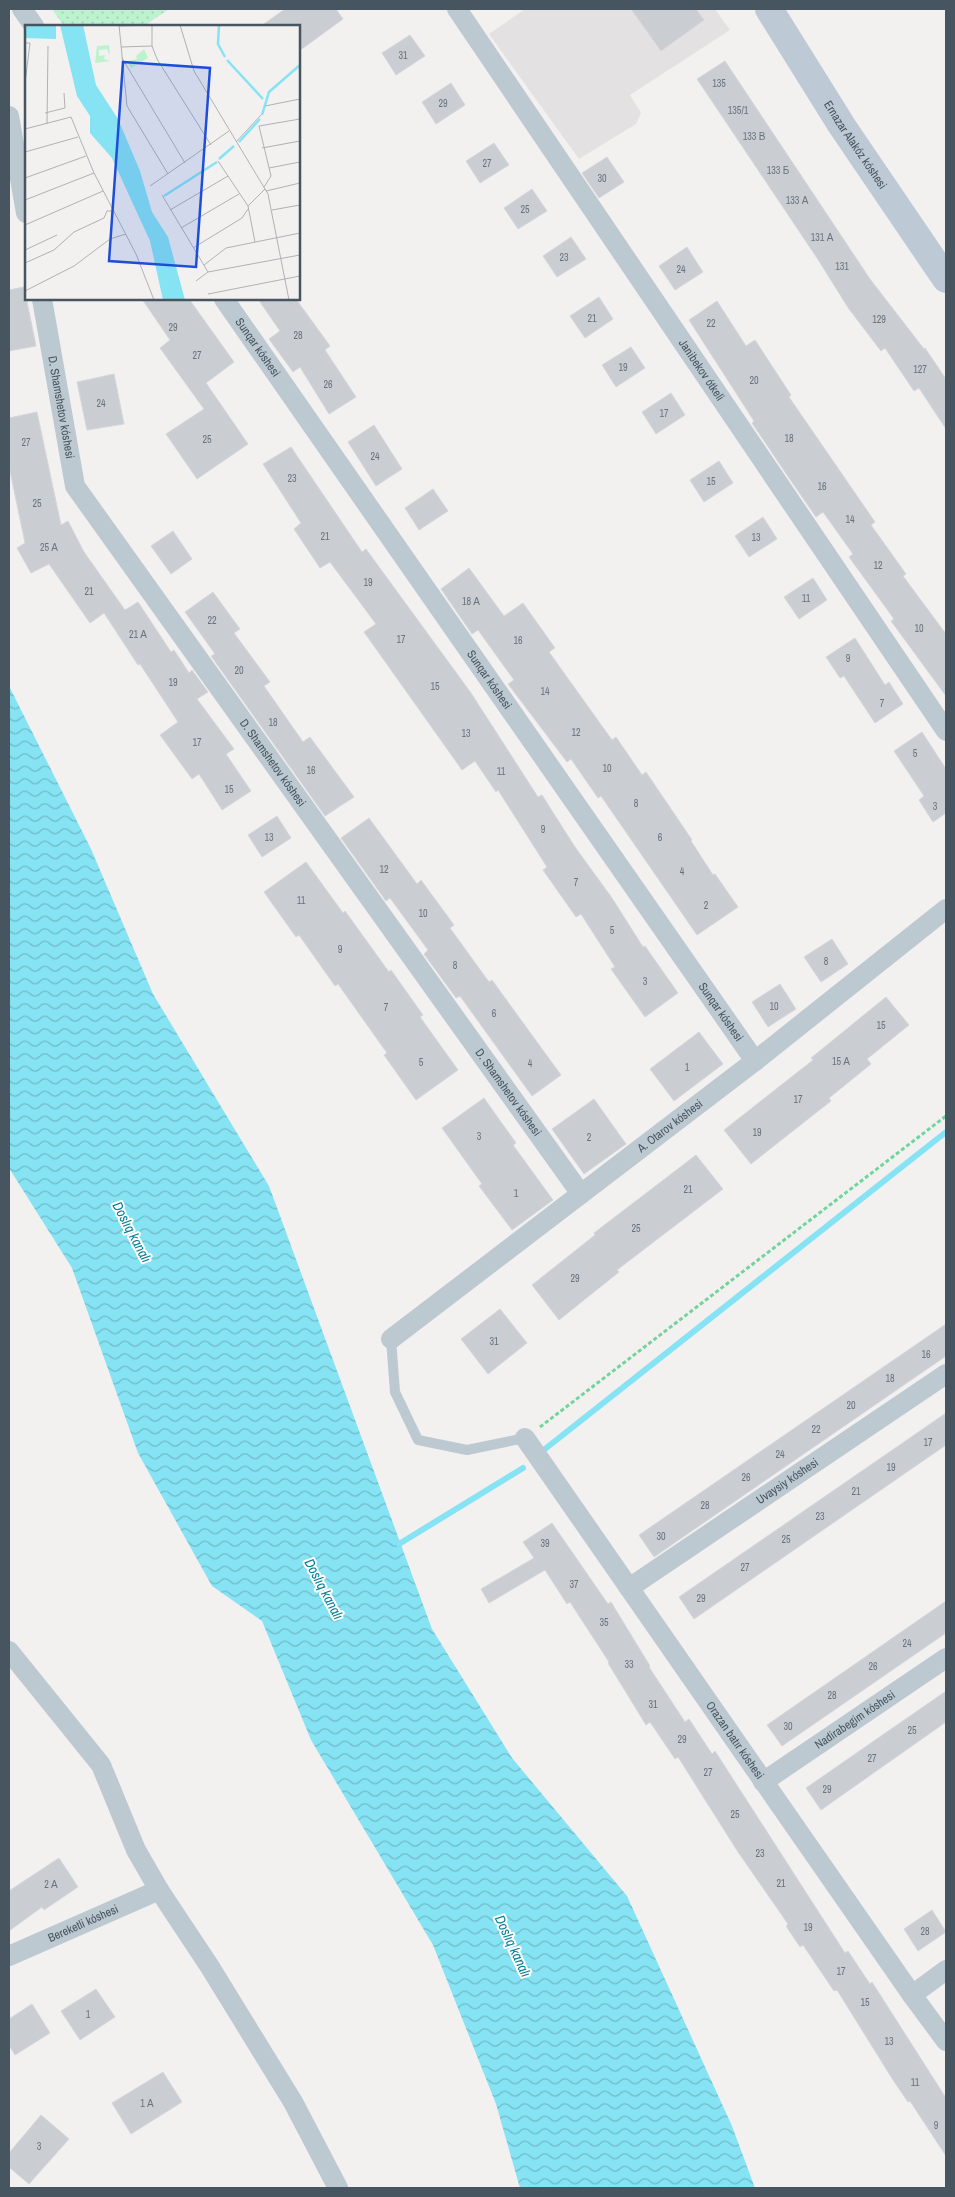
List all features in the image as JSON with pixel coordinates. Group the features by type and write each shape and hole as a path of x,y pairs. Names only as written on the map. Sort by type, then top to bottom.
{"main road":[{"name":"Ernazar Alakóz kóshesi","path":"769,9 842,126 946,279"}],"street":[{"path":"22,9 33,25"},
{"name":"Janibekov ótkeli","path":"457,9 946,731"},
{"path":"9,116 25,207"},
{"name":"D. Shamshetov kóshesi","path":"42,300 75,486 581,1194"},
{"name":"Sunqar kóshesi","path":"225,300 755,1061"},
{"name":"A. Otarov kóshesi","path":"391,1339 755,1061 946,909"},
{"name":"Uvaysiy kóshesi","path":"628,1588 946,1374"},
{"name":"Orazan batır kóshesi","path":"525,1438 763,1782 946,2041"},
{"path":"9,1652 101,1765 136,1850 159,1890 210,1966 294,2102 338,2188"},
{"name":"Nadirabegim kóshesi","path":"763,1782 946,1658"},
{"name":"Bereketli kóshesi","path":"9,1956 159,1890"},
{"path":"912,1995 946,1970"}],"lane":[{"path":"391,1339 395,1392 418,1440 467,1450 525,1438"}],"path":[{"path":"525,1438 946,1116"}],"shaded area":[{"path":"525,9 715,9 730,30 630,95 641,113 636,124 579,159 489,34"}],"green space":[{"path":"52,9 169,9 145,25 63,25"}],"water":[{"name":"Doslıq kanalı","path":"9,686 91,849 153,994 269,1186 432,1629 512,1758 627,1896 732,2126 755,2188 520,2188 496,2104 433,1945 311,1740 262,1621 212,1586 138,1453 72,1268 9,1168"}],"building":[{"path":"285,9 336,9 343,19 300,50 300,25 262,25"},
{"path":"631,9 696,9 704,20 661,51"},
{"path":"410,35 425,56 396,75 382,53"},
{"path":"725,61 870,279 925,348 946,379 946,429 919,388 914,391 885,348 881,351 849,309 697,79"},
{"path":"451,83 465,105 436,124 422,102"},
{"path":"494,143 509,165 480,183 466,161"},
{"path":"607,157 624,182 599,198 582,173"},
{"path":"532,189 547,211 518,229 504,208"},
{"path":"571,237 586,259 557,277 543,256"},
{"path":"687,247 703,272 675,290 659,266"},
{"path":"24,287 25,300 27,300 36,346 9,351 9,290"},
{"path":"599,297 613,319 585,338 570,316"},
{"path":"143,300 190,300 234,362 206,383 248,444 197,479 166,434 204,409 160,348 170,340"},
{"path":"259,300 297,300 330,346 325,350 356,397 329,414 300,367 293,372 269,339 280,331"},
{"path":"717,301 746,346 755,340 791,395 789,397 875,522 871,525 906,574 903,576 946,634 946,696 891,621 894,619 849,557 853,554 823,512 816,517 789,478 752,423 754,421 689,320"},
{"path":"631,347 645,368 616,387 602,365"},
{"path":"114,374 124,424 87,430 77,382"},
{"path":"671,393 685,415 656,434 642,412"},
{"path":"37,412 61,525 68,521 84,552 125,610 138,602 171,652 174,650 189,673 192,670 208,692 197,699 234,749 226,754 251,791 222,810 199,774 192,779 160,735 178,722 104,613 90,623 49,564 31,573 17,548 25,543 9,466 9,418"},
{"path":"374,425 402,469 376,486 348,442"},
{"path":"291,447 362,552 366,549 471,693 538,797 542,795 643,947 645,946 678,993 645,1017 611,969 615,967 581,914 576,917 543,870 547,867 498,790 496,792 475,761 462,770 364,632 376,624 330,562 320,568 294,529 301,523 263,464"},
{"path":"719,461 733,483 704,502 690,480"},
{"path":"433,489 448,511 419,530 405,508"},
{"path":"763,517 777,539 749,557 735,536"},
{"path":"173,531 192,559 171,574 151,546"},
{"path":"469,568 504,616 523,603 555,648 549,652 612,740 616,737 642,775 646,772 713,875 715,874 738,907 697,935 601,796 598,798 571,759 567,762 508,684 514,680 478,630 472,634 441,589"},
{"path":"813,578 827,600 799,619 784,597"},
{"path":"213,592 240,629 234,633 270,682 264,686 303,742 310,737 354,797 325,816 211,656 215,654 185,612"},
{"path":"855,638 885,685 889,682 903,704 875,723 844,676 840,678 826,657"},
{"path":"922,732 946,769 946,813 933,822 919,800 924,796 894,751"},
{"path":"277,816 291,838 262,857 248,835"},
{"path":"369,818 417,884 421,880 454,925 450,928 489,982 492,980 561,1075 532,1096 460,996 456,998 424,954 428,950 390,898 386,901 341,838"},
{"path":"306,862 343,913 345,911 389,972 391,970 423,1015 420,1017 458,1070 416,1100 384,1055 387,1053 338,984 335,986 299,935 296,937 264,892"},
{"path":"832,939 848,964 821,982 804,957"},
{"path":"780,984 796,1009 768,1027 752,1002"},
{"path":"886,997 909,1025 867,1059 871,1064 829,1098 831,1101 751,1164 724,1130 813,1060 811,1058"},
{"path":"699,1032 723,1064 674,1101 650,1069"},
{"path":"484,1098 516,1143 513,1145 553,1200 512,1230 479,1186 482,1184 442,1128"},
{"path":"594,1099 626,1144 584,1174 552,1129"},
{"path":"696,1155 723,1189 617,1270 619,1272 559,1320 532,1285 595,1235 594,1233"},
{"path":"500,1309 527,1343 488,1374 461,1339"},
{"path":"946,1324 946,1356 654,1557 639,1535"},
{"path":"946,1413 946,1445 694,1619 679,1597"},
{"path":"552,1523 608,1604 611,1602 649,1667 685,1722 689,1719 712,1754 715,1751 845,1953 848,1951 870,1984 872,1982 946,2098 946,2156 910,2101 908,2102 893,2080 837,1990 834,1991 803,1945 800,1947 786,1926 788,1924 738,1852 678,1757 675,1759 650,1722 646,1725 609,1662 570,1602 567,1604 545,1570 489,1603 481,1589 534,1558 523,1542"},
{"path":"946,1601 946,1633 782,1746 767,1725"},
{"path":"946,1691 946,1722 821,1810 806,1788"},
{"path":"59,1858 78,1887 44,1910 42,1907 9,1931 9,1891"},
{"path":"932,1910 946,1932 918,1951 904,1929"},
{"path":"96,1989 115,2017 80,2040 61,2011"},
{"path":"32,2004 50,2033 15,2055 9,2045 9,2019"},
{"path":"163,2072 182,2102 131,2134 112,2103"},
{"path":"41,2115 69,2139 29,2184 9,2167 9,2153"}],"waterway":[{"path":"545,1449 946,1132"},
{"path":"399,1544 523,1468"}]}
